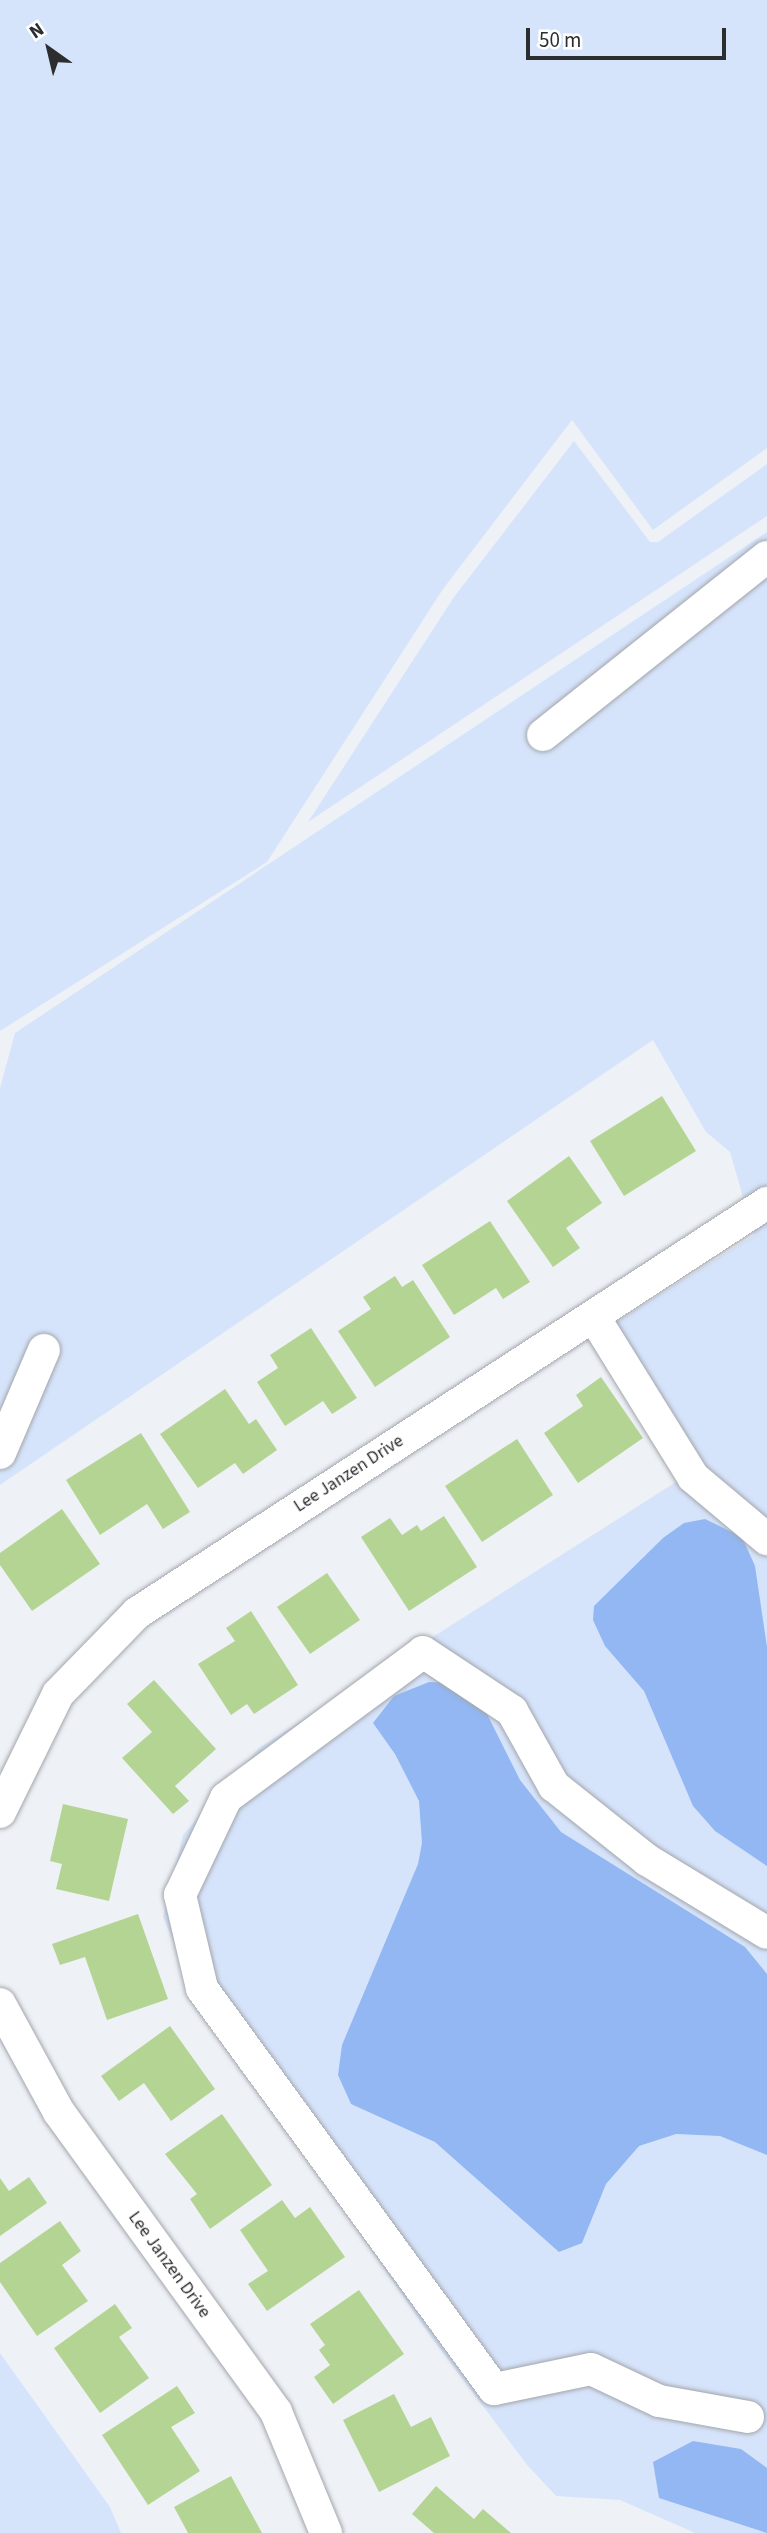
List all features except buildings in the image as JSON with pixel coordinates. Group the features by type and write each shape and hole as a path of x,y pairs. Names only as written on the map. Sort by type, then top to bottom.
{"street":[{"path":"543,735 767,557"},
{"name":"Lee Janzen Drive","path":"4,1792 58,1694 137,1613 767,1203"},
{"path":"597,1322 693,1477 767,1539"},
{"path":"0,1453 44,1350"},
{"path":"748,2417 659,2401 591,2368 494,2389 202,1988 180,1895 226,1798 423,1652 512,1711 554,1786 648,1860 767,1933"},
{"name":"Lee Janzen Drive","path":"0,2004 59,2112 276,2412 326,2533"}],"shaded area":[{"path":"0,0 767,0 767,448 653,530 572,420 443,589 267,862 0,1031"},
{"path":"574,441 650,542 658,542 767,464 767,516 308,822 454,597"},
{"path":"767,532 767,2533 695,2533 620,2500 556,2496 528,2466 431,2337 196,1994 163,1917 183,1835 259,1748 679,1480 588,1340 754,1235 730,1152 706,1132 653,1040 0,1485 0,1088 15,1033"},
{"path":"0,2353 110,2507 121,2533 0,2533"}],"water":[{"path":"705,1519 742,1537 755,1566 767,1647 767,1866 715,1831 693,1806 644,1691 605,1646 593,1620 594,1606 663,1538 684,1523"},
{"path":"429,1682 453,1683 481,1702 520,1780 561,1832 745,1947 767,1974 767,2155 720,2136 676,2134 639,2146 606,2184 582,2243 559,2252 435,2142 351,2104 338,2075 342,2045 418,1864 422,1843 419,1801 395,1754 373,1723 394,1696"},
{"path":"693,2441 741,2449 767,2468 767,2533 659,2498 653,2462"}]}
